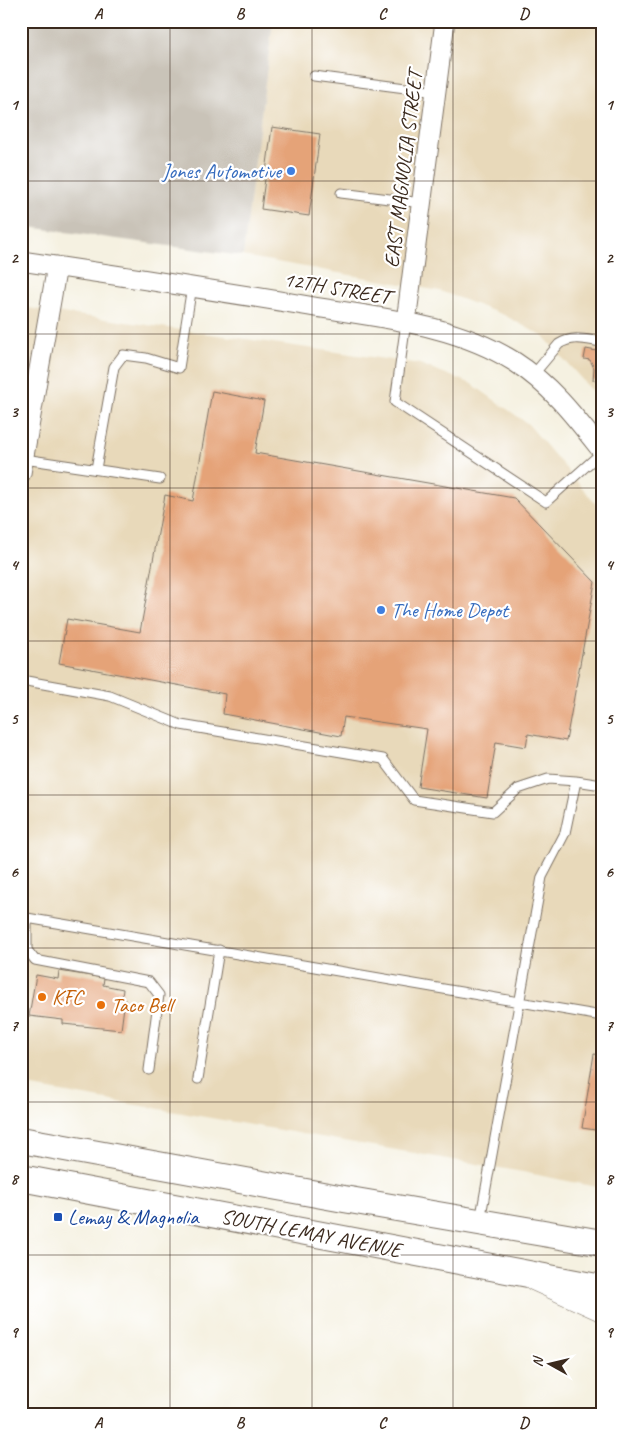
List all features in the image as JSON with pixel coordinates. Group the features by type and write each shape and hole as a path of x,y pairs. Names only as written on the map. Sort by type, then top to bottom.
{"highway":[{"path":"536,1277 602,1307"}],"main road":[{"name":"SOUTH LEMAY AVENUE","path":"21,1140 602,1242"},
{"name":"SOUTH LEMAY AVENUE","path":"21,1178 602,1288"}],"street":[{"name":"EAST MAGNOLIA STREET","path":"406,322 445,21"},
{"name":"12TH STREET","path":"21,261 192,286 406,322 452,333 484,346 534,375 566,406 602,451"},
{"path":"23,466 57,266"}],"lane":[{"path":"314,76 436,92"},
{"path":"341,193 422,203"},
{"path":"96,469 114,366 123,355 146,358 179,368 192,286"},
{"path":"406,322 395,402 546,502 602,451"},
{"path":"534,375 559,344 564,341 578,338 602,342"},
{"path":"23,466 96,469 160,479"},
{"path":"21,680 110,696 181,725 383,759 414,800 492,812 518,789 548,779 576,781 602,786"},
{"path":"480,1221 542,877 565,834 576,781"},
{"path":"148,1070 159,995 149,982 35,960 27,950 24,917 602,1016"},
{"path":"198,1079 219,950"}],"shaded area":[{"path":"21,21 273,21 243,256 21,226"},
{"path":"273,21 602,21 602,402 544,337 504,315 440,291 243,256"},
{"path":"21,307 420,364 472,384 528,424 602,511 602,1188 523,1172 21,1085"}],"building":[{"name":"Jones Automotive","path":"272,127 320,134 309,216 261,209"},
{"path":"586,349 602,352 602,381 593,380 594,368 590,360 584,359"},
{"name":"The Home Depot","path":"212,391 264,401 255,453 514,498 595,582 566,741 528,734 526,747 496,742 487,798 418,787 427,729 344,717 341,736 223,714 225,694 59,663 67,619 140,632 165,495 193,501"},
{"path":"59,971 104,978 103,985 123,989 122,998 125,999 121,1030 63,1024 63,1020 29,1016 36,975 58,979"},
{"path":"594,1054 602,1055 602,1131 582,1128"}],"place":[{"name":"Jones Automotive","path":"291,171"},
{"name":"The Home Depot","path":"381,610"},
{"name":"KFC","path":"42,997"},
{"name":"Taco Bell","path":"101,1005"},
{"name":"Lemay & Magnolia","path":"58,1217"}]}
